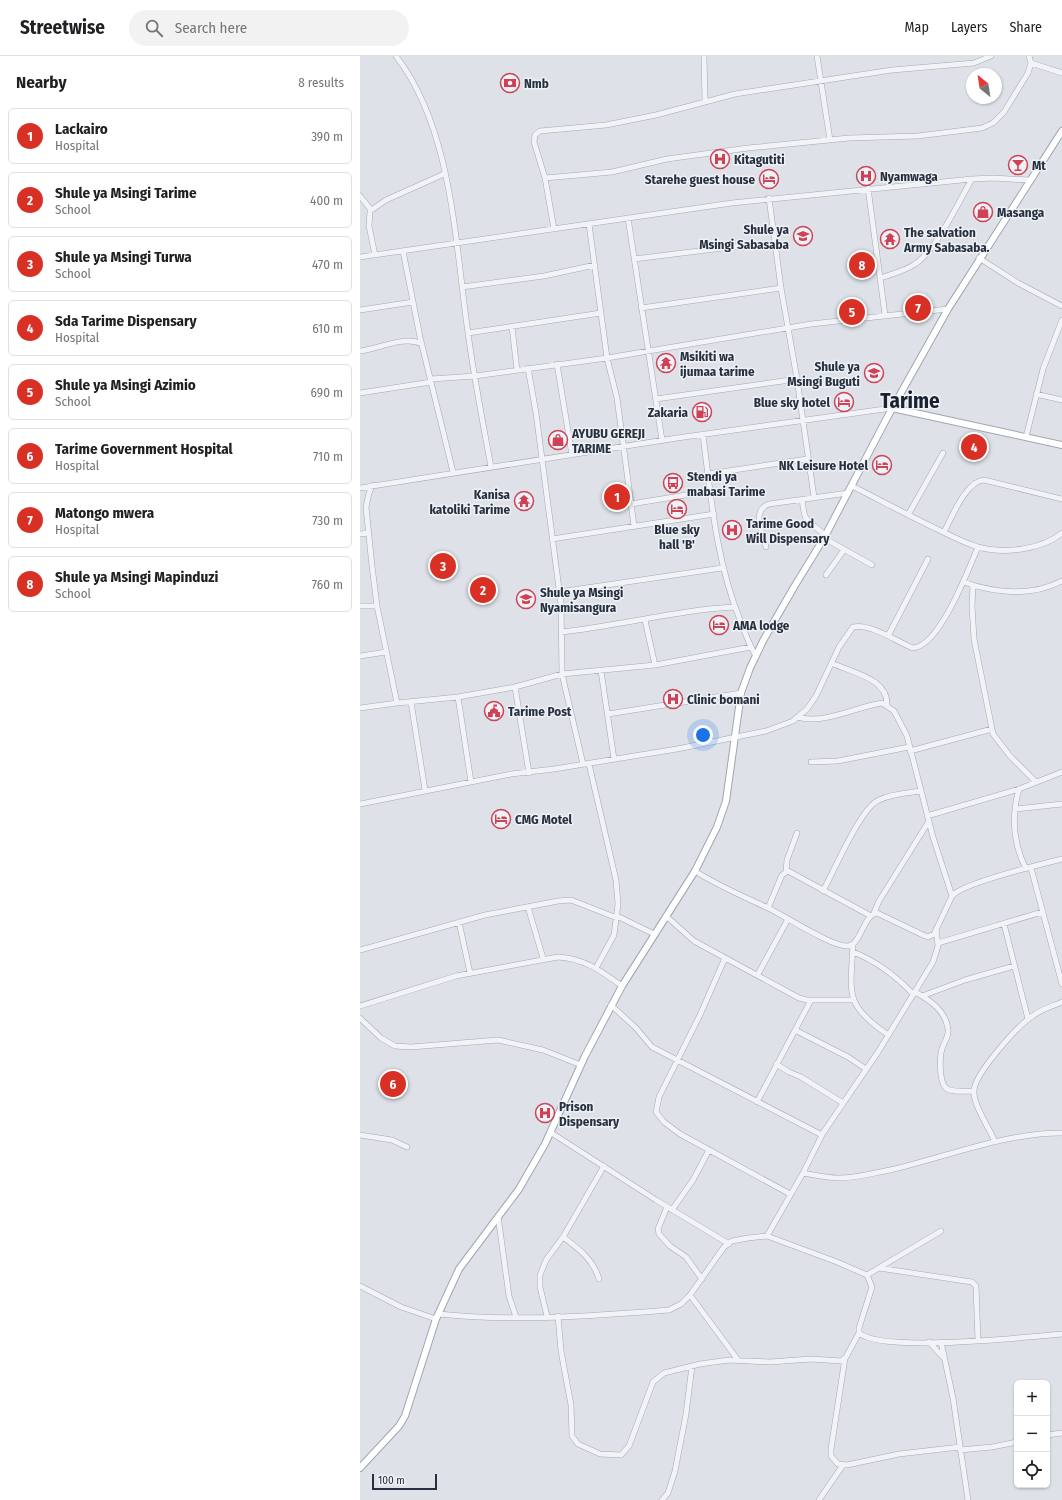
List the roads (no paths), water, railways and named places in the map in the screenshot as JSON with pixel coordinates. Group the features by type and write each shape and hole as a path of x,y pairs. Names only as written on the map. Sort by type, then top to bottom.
{"main road":[{"path":"360,1468 399,1426 405,1416 438,1317 459,1269 519,1189 550,1132 580,1065 611,1005 654,934 695,871 717,827 726,802 741,693 756,656 794,587 825,537 892,408 948,309 979,258 1062,131"},
{"path":"892,408 1062,445"}],"street":[{"path":"396,56 406,69 427,109 444,174 458,243 468,333 491,467"},
{"path":"704,56 705,101"},
{"path":"817,56 830,140"},
{"path":"554,229 545,178 534,142 535,135 540,131 575,129 645,118 735,94 892,70 974,63 990,56"},
{"path":"545,178 612,172 667,159 830,140 918,136 982,128 993,123 1004,112 1028,73 1031,63 1029,56"},
{"path":"1031,63 1062,73"},
{"path":"376,255 370,226 370,211 386,200 444,174"},
{"path":"360,257 769,198 972,179 993,178 1029,180"},
{"path":"880,278 904,270 922,259 945,227 972,179"},
{"path":"868,188 885,315"},
{"path":"360,196 371,210"},
{"path":"769,198 781,288 797,379 807,459 814,497"},
{"path":"628,218 647,350 662,440"},
{"path":"589,224 607,358 617,398 634,526"},
{"path":"634,259 731,247 775,245"},
{"path":"403,251 422,344 453,472"},
{"path":"979,258 1018,283 1062,306"},
{"path":"462,287 544,276 595,265"},
{"path":"641,308 781,288"},
{"path":"360,310 413,302"},
{"path":"360,393 431,381 607,358 647,350 788,329 811,324 948,309"},
{"path":"468,333 601,313"},
{"path":"1026,437 1036,394 1062,320"},
{"path":"512,327 517,370"},
{"path":"360,351 411,341 422,344"},
{"path":"557,364 572,455"},
{"path":"528,368 559,592 562,674 616,880 618,904 614,935 596,968"},
{"path":"656,399 797,379"},
{"path":"1036,394 1062,400"},
{"path":"360,488 453,472 541,460 662,440 802,419 892,408"},
{"path":"702,435 722,568 735,607 756,656"},
{"path":"908,515 944,453"},
{"path":"708,474 807,459"},
{"path":"944,532 971,484 978,480 984,480 1062,499"},
{"path":"373,485 369,493 366,507 368,533 377,606 397,703"},
{"path":"852,486 908,515 978,547 999,550 1019,549 1056,538 1062,533"},
{"path":"631,504 710,491"},
{"path":"766,546 758,512 762,507 814,497 848,493"},
{"path":"802,500 806,517 825,537 844,550 872,565"},
{"path":"552,539 714,514"},
{"path":"360,534 368,533"},
{"path":"360,804 511,774 529,773 677,749 766,731 793,721 807,709 816,696 832,663 853,627 864,627 914,648 920,648 925,644 931,638 952,606 978,547"},
{"path":"826,575 844,550"},
{"path":"888,636 928,559"},
{"path":"559,592 722,568"},
{"path":"963,582 973,586 1002,592 1023,591 1053,586 1062,581"},
{"path":"973,586 972,606 974,639 992,729 996,740 1005,751 1036,782"},
{"path":"360,606 377,606"},
{"path":"561,632 645,620 713,608 735,607"},
{"path":"645,620 655,665"},
{"path":"360,708 458,696 515,687 562,674 655,665 751,647"},
{"path":"360,656 386,652"},
{"path":"832,663 878,684 886,693 887,705"},
{"path":"601,671 614,759"},
{"path":"515,687 529,773"},
{"path":"608,714 741,693"},
{"path":"458,696 471,782"},
{"path":"411,702 425,790"},
{"path":"797,717 809,720 831,716 872,704 882,703 894,711 902,725 910,749 947,887 952,896"},
{"path":"811,762 838,761 910,749 992,729"},
{"path":"887,1034 862,1014 853,1000 851,985 853,944 872,915 928,818 1019,789 1062,772"},
{"path":"1019,789 1015,809 1014,834 1017,847 1028,868 1062,984"},
{"path":"823,890 859,820 872,803 892,796 921,791"},
{"path":"1015,809 1062,804"},
{"path":"768,908 782,875 786,871 787,860 797,833"},
{"path":"786,871 872,915 880,913 928,937 934,934 952,896 956,892 986,880 1062,859"},
{"path":"695,871 732,893 768,908 834,943 848,946 853,944"},
{"path":"360,950 498,912 528,907 546,902 571,900 617,917 654,934"},
{"path":"528,907 542,958"},
{"path":"938,943 1042,912"},
{"path":"666,916 694,941 758,974 799,998 811,1000 853,1000"},
{"path":"758,974 788,919"},
{"path":"459,922 470,973"},
{"path":"1004,924 1028,1019"},
{"path":"767,1236 803,1173 822,1135 878,1052 887,1034 899,1018 932,962 938,943 936,929"},
{"path":"853,952 881,967 914,993 922,996 941,1011 948,1028 947,1039 940,1054 944,1084 946,1088 952,1090 974,1091"},
{"path":"360,1006 390,995 470,973 542,958 573,958 596,968 622,986"},
{"path":"725,958 700,1015 659,1097 656,1112 664,1122 709,1150 777,1185 790,1194"},
{"path":"922,996 965,980 1014,966"},
{"path":"757,1102 811,1000"},
{"path":"995,1142 975,1099 974,1091 979,1078 1001,1048 1028,1019 1034,1014 1062,1002"},
{"path":"611,1005 636,1028 652,1047 676,1061 822,1135"},
{"path":"360,1018 381,1038 395,1046 411,1047 457,1042 498,1040 543,1050 580,1065"},
{"path":"795,1030 848,1057 866,1069"},
{"path":"776,1064 805,1079 843,1103"},
{"path":"550,1132 667,1207 729,1244"},
{"path":"803,1173 825,1177 856,1177 912,1165 1029,1134 1062,1132"},
{"path":"360,1135 392,1140 407,1147"},
{"path":"672,1210 690,1185 709,1150"},
{"path":"547,1316 540,1287 540,1275 551,1252 563,1236 604,1166"},
{"path":"667,1207 658,1229 659,1234 670,1246 686,1257 702,1279"},
{"path":"498,1216 509,1296 516,1317"},
{"path":"867,1275 941,1231"},
{"path":"563,1236 586,1254 597,1271 599,1279"},
{"path":"360,1286 401,1307 438,1317 587,1316 669,1310 681,1304 690,1295 724,1247 732,1241 767,1236 837,1262 867,1275 872,1286 859,1328 860,1333 845,1358 831,1449 834,1460 843,1465 928,1450 992,1447 1014,1443"},
{"path":"879,1268 972,1282 976,1286 978,1341"},
{"path":"690,1295 738,1360"},
{"path":"558,1316 560,1351 571,1405 572,1436 578,1444 600,1454 613,1456 622,1455 629,1446 653,1382 664,1373 692,1366 738,1360 770,1362 811,1358 840,1361 845,1358"},
{"path":"860,1333 874,1340 929,1342 978,1341 1062,1334"},
{"path":"929,1342 943,1358"},
{"path":"941,1342 943,1358 953,1398 968,1500"},
{"path":"662,1500 668,1493 675,1471 686,1414 692,1366"},
{"path":"1050,1435 1062,1433"},
{"path":"819,1500 843,1465"}],"place":[{"name":"Nmb","path":"510,83"},
{"name":"Kitagutiti","path":"720,159"},
{"name":"Mt","path":"1018,165"},
{"name":"Nyamwaga","path":"866,176"},
{"name":"Starehe guest house","path":"769,179"},
{"name":"Masanga","path":"983,212"},
{"name":"Shule ya Msingi Sabasaba","path":"803,236"},
{"name":"The salvation Army Sabasaba.","path":"890,239"},
{"name":"Shule ya Msingi Mapinduzi","path":"862,265"},
{"name":"Matongo mwera","path":"918,308"},
{"name":"Shule ya Msingi Azimio","path":"852,312"},
{"name":"Msikiti wa ijumaa tarime","path":"666,363"},
{"name":"Shule ya Msingi Buguti","path":"874,373"},
{"name":"Blue sky hotel","path":"844,402"},
{"name":"Zakaria","path":"702,412"},
{"name":"AYUBU GEREJI TARIME","path":"558,440"},
{"name":"Sda Tarime Dispensary","path":"974,447"},
{"name":"NK Leisure Hotel","path":"882,465"},
{"name":"Stendi ya mabasi Tarime","path":"673,483"},
{"name":"Lackairo","path":"617,497"},
{"name":"Kanisa katoliki Tarime","path":"524,501"},
{"name":"Blue sky hall 'B'","path":"677,509"},
{"name":"Tarime Good Will Dispensary","path":"732,530"},
{"name":"Shule ya Msingi Turwa","path":"443,566"},
{"name":"Shule ya Msingi Tarime","path":"483,590"},
{"name":"Shule ya Msingi Nyamisangura","path":"526,599"},
{"name":"AMA lodge","path":"719,625"},
{"name":"Clinic bomani","path":"673,699"},
{"name":"Tarime Post","path":"494,711"},
{"name":"CMG Motel","path":"501,819"},
{"name":"Tarime Government Hospital","path":"393,1084"},
{"name":"Prison Dispensary","path":"545,1113"}],"district":[{"name":"Tarime","path":"910,401"}]}
